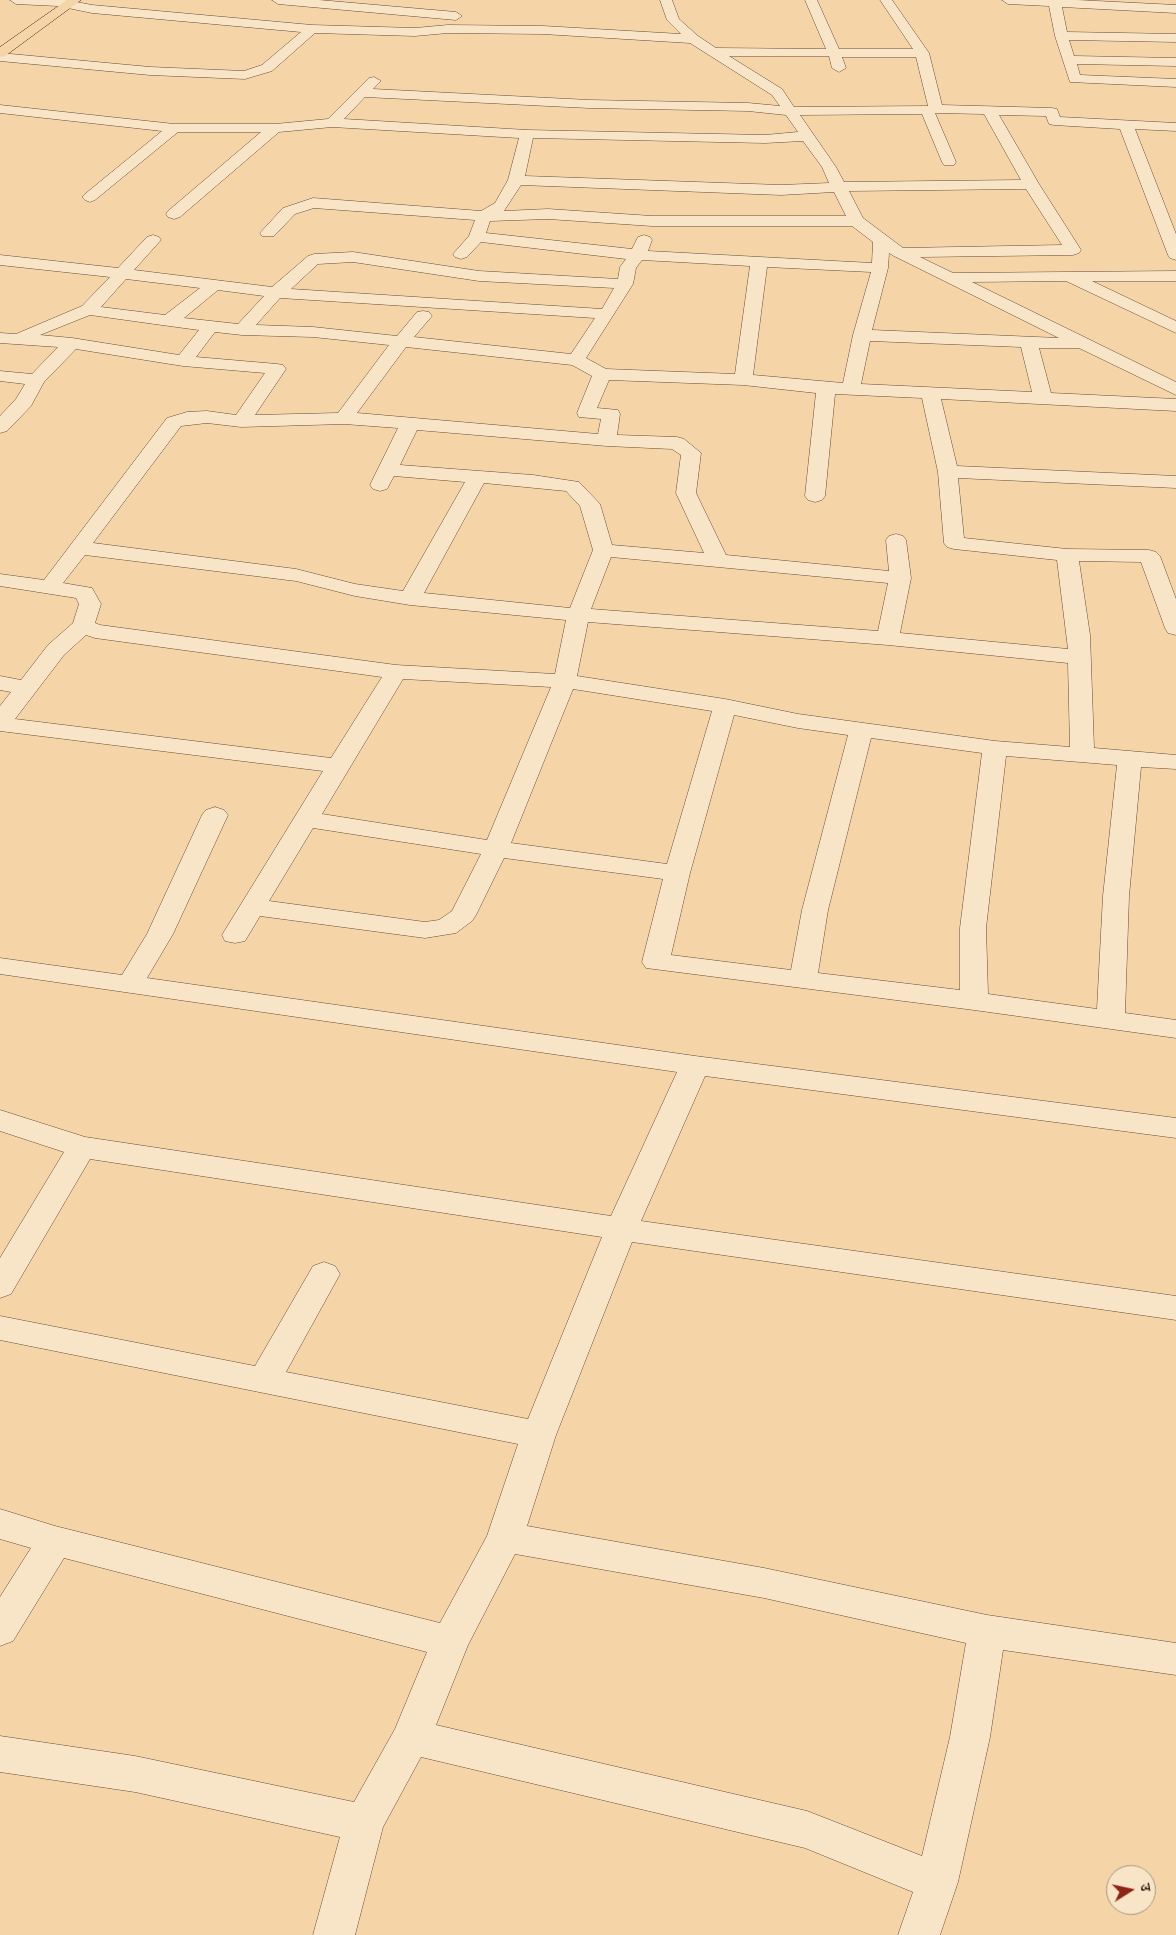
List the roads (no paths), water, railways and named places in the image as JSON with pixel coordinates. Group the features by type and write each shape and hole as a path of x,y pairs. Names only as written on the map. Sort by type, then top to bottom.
{"main road":[{"path":"0,42 66,2"},
{"path":"0,53 66,2"}],"street":[{"path":"16,0 66,2 92,9 312,29 415,32 448,29 543,30 693,39"},
{"path":"278,0 456,16"},
{"path":"666,0 673,20 693,39 776,92 808,136 841,187 856,221 881,241 1176,389"},
{"path":"811,0 834,53 839,71"},
{"path":"886,0 922,53 931,109 949,162"},
{"path":"1008,0 1176,9"},
{"path":"1055,4 1061,36 1075,79 1176,83"},
{"path":"448,29 465,5"},
{"path":"0,57 150,70 245,75 267,68 312,29"},
{"path":"1061,36 1176,38"},
{"path":"714,52 922,53"},
{"path":"1069,60 1176,62"},
{"path":"332,123 374,80 384,80"},
{"path":"362,93 590,104 748,107 788,111 931,109 1052,112 1054,121 1176,127"},
{"path":"0,108 174,128 275,128 332,123 527,134 765,140 808,136"},
{"path":"900,252 1073,250 1031,184 989,110"},
{"path":"1126,125 1176,255"},
{"path":"90,196 174,128"},
{"path":"174,214 275,128"},
{"path":"461,254 477,237 484,216 501,206 516,180 527,134"},
{"path":"516,180 781,190 841,187 1031,184"},
{"path":"268,233 289,211 313,203 484,216 548,214 652,221 856,221"},
{"path":"501,206 548,214"},
{"path":"576,360 625,284 633,261 652,221"},
{"path":"477,237 633,261"},
{"path":"88,310 153,240"},
{"path":"851,389 862,335 880,268 881,241"},
{"path":"441,252 481,256"},
{"path":"242,330 276,293 314,259 353,257 479,276 625,284"},
{"path":"0,260 32,262 276,293 607,314"},
{"path":"559,262 759,262 880,268"},
{"path":"743,380 759,262"},
{"path":"1070,276 1176,328"},
{"path":"952,277 1176,276"},
{"path":"169,321 215,285"},
{"path":"8,338 88,310 242,330 313,332 576,360 602,374 743,380 826,388 1176,405"},
{"path":"344,418 423,316"},
{"path":"183,361 211,326"},
{"path":"862,335 1085,344"},
{"path":"8,338 72,343 183,361 277,369 241,421"},
{"path":"1029,342 1042,398"},
{"path":"0,427 24,402 36,380 72,343"},
{"path":"602,374 586,413 611,414 607,440"},
{"path":"0,376 36,380"},
{"path":"814,496 826,388"},
{"path":"930,393 948,472 954,542 1067,555 1149,556 1176,628"},
{"path":"49,588 174,422 187,418 207,417 241,421 344,418 607,440 677,443 692,453 686,493 718,560"},
{"path":"251,907 425,930 447,927 463,915 496,849 565,681 578,615 603,550 590,504 572,486 533,480 478,476 383,479 410,424"},
{"path":"948,472 1176,482"},
{"path":"410,598 478,476"},
{"path":"888,638 900,578 896,540"},
{"path":"79,548 296,575 354,590 410,598 578,615 888,638 1079,657"},
{"path":"603,550 900,578"},
{"path":"1067,555 1079,635 1082,755"},
{"path":"0,580 84,594 90,604 83,626 56,650 0,723"},
{"path":"83,626 95,631 396,672 565,681 725,706 798,721 995,748 1176,762"},
{"path":"235,935 396,672"},
{"path":"0,683 27,688"},
{"path":"725,706 677,873 656,962 974,1001 1176,1029"},
{"path":"0,723 339,766"},
{"path":"803,980 815,910 861,730"},
{"path":"974,1001 973,928 995,748"},
{"path":"1110,1020 1116,896 1130,759"},
{"path":"130,984 160,934 215,815"},
{"path":"307,819 496,849 677,873"},
{"path":"0,966 695,1065 1176,1128"},
{"path":"334,1935 364,1823 411,1737 450,1642 505,1538 539,1435 621,1229 695,1065"},
{"path":"0,1120 82,1147 621,1229 1176,1308"},
{"path":"0,1286 82,1147"},
{"path":"264,1380 324,1274"},
{"path":"0,1328 539,1435"},
{"path":"0,1524 55,1541 450,1642"},
{"path":"505,1538 764,1583 986,1631 1176,1659"},
{"path":"0,1630 55,1541"},
{"path":"919,1935 937,1882 970,1737 986,1631"},
{"path":"411,1737 807,1830 937,1882"},
{"path":"0,1754 135,1774 364,1823"}]}
